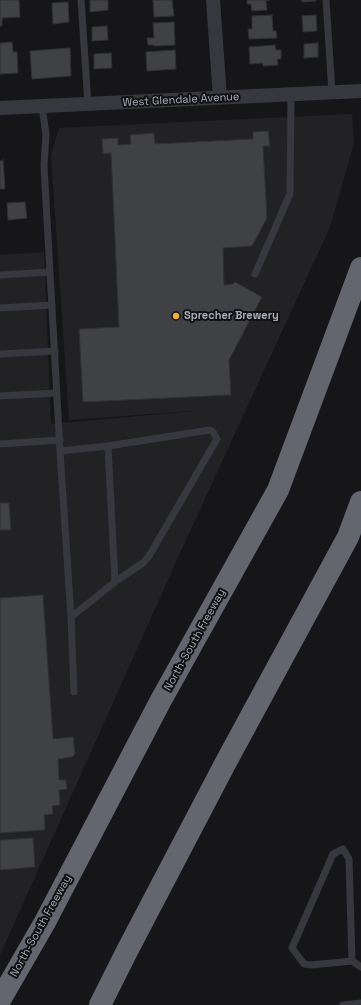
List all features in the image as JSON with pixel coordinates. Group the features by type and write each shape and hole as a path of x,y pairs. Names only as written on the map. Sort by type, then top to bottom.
{"highway":[{"name":"North-South Freeway","path":"0,1000 45,922 161,700 278,490 361,268"},
{"path":"348,537 361,502"},
{"path":"100,1005 226,762 361,515"}],"street":[{"path":"213,0 220,98"},
{"name":"West Glendale Avenue","path":"0,108 361,91"}],"lane":[{"path":"81,0 88,104"},
{"path":"326,0 332,93"},
{"path":"254,274 290,194 291,95"},
{"path":"42,106 46,135 44,166 71,617 74,692"},
{"path":"0,275 50,272"},
{"path":"0,308 52,305"},
{"path":"0,354 55,351"},
{"path":"0,396 57,393"},
{"path":"60,451 108,446 210,430 218,439 149,556 144,562 115,582 71,617"},
{"path":"0,444 60,440"},
{"path":"108,446 115,582"},
{"path":"352,961 349,859 343,849 334,854 292,948 304,964 311,965 352,961 361,967"},
{"path":"343,1005 361,1003"}],"shaded area":[{"path":"352,114 354,143 330,227 180,553 0,955 0,255 44,252 51,424 205,410 69,420 51,154 59,128"}],"building":[{"path":"0,0 19,0 20,17 2,18 2,26 0,26"},
{"path":"90,0 108,0 108,10 90,12"},
{"path":"153,0 172,0 174,16 154,17"},
{"path":"247,0 266,0 267,10 252,11 251,4 247,4"},
{"path":"302,0 316,0 316,1 302,2"},
{"path":"68,2 69,22 53,24 52,3"},
{"path":"272,15 273,31 276,31 277,38 249,39 248,29 252,29 252,16"},
{"path":"316,15 317,31 303,32 302,16"},
{"path":"174,22 175,45 148,45 147,38 154,38 153,23"},
{"path":"107,26 108,40 92,41 92,27"},
{"path":"12,42 13,52 17,52 18,73 0,74 0,43"},
{"path":"318,43 318,57 304,58 304,44"},
{"path":"275,45 276,50 281,50 281,59 277,59 278,65 263,66 263,63 250,64 249,47"},
{"path":"70,48 71,76 32,79 30,51"},
{"path":"175,50 176,69 147,71 146,52"},
{"path":"111,53 112,68 94,69 94,54"},
{"path":"268,131 270,146 263,146 267,218 252,246 223,248 224,285 233,284 235,282 262,297 229,360 231,395 83,402 79,329 119,327 111,153 103,154 102,139 118,138 118,145 131,144 130,135 154,133 155,144 253,139 253,132"},
{"path":"3,160 5,189 0,189 0,161"},
{"path":"25,202 27,218 8,220 7,203"},
{"path":"0,503 9,503 11,530 0,530"},
{"path":"43,595 53,739 73,737 75,754 72,757 58,759 59,780 66,780 67,789 59,790 60,805 52,806 53,814 44,815 45,830 0,833 0,598"},
{"path":"33,838 35,867 0,870 0,840"}],"place":[{"name":"Sprecher Brewery","path":"176,316"}]}
